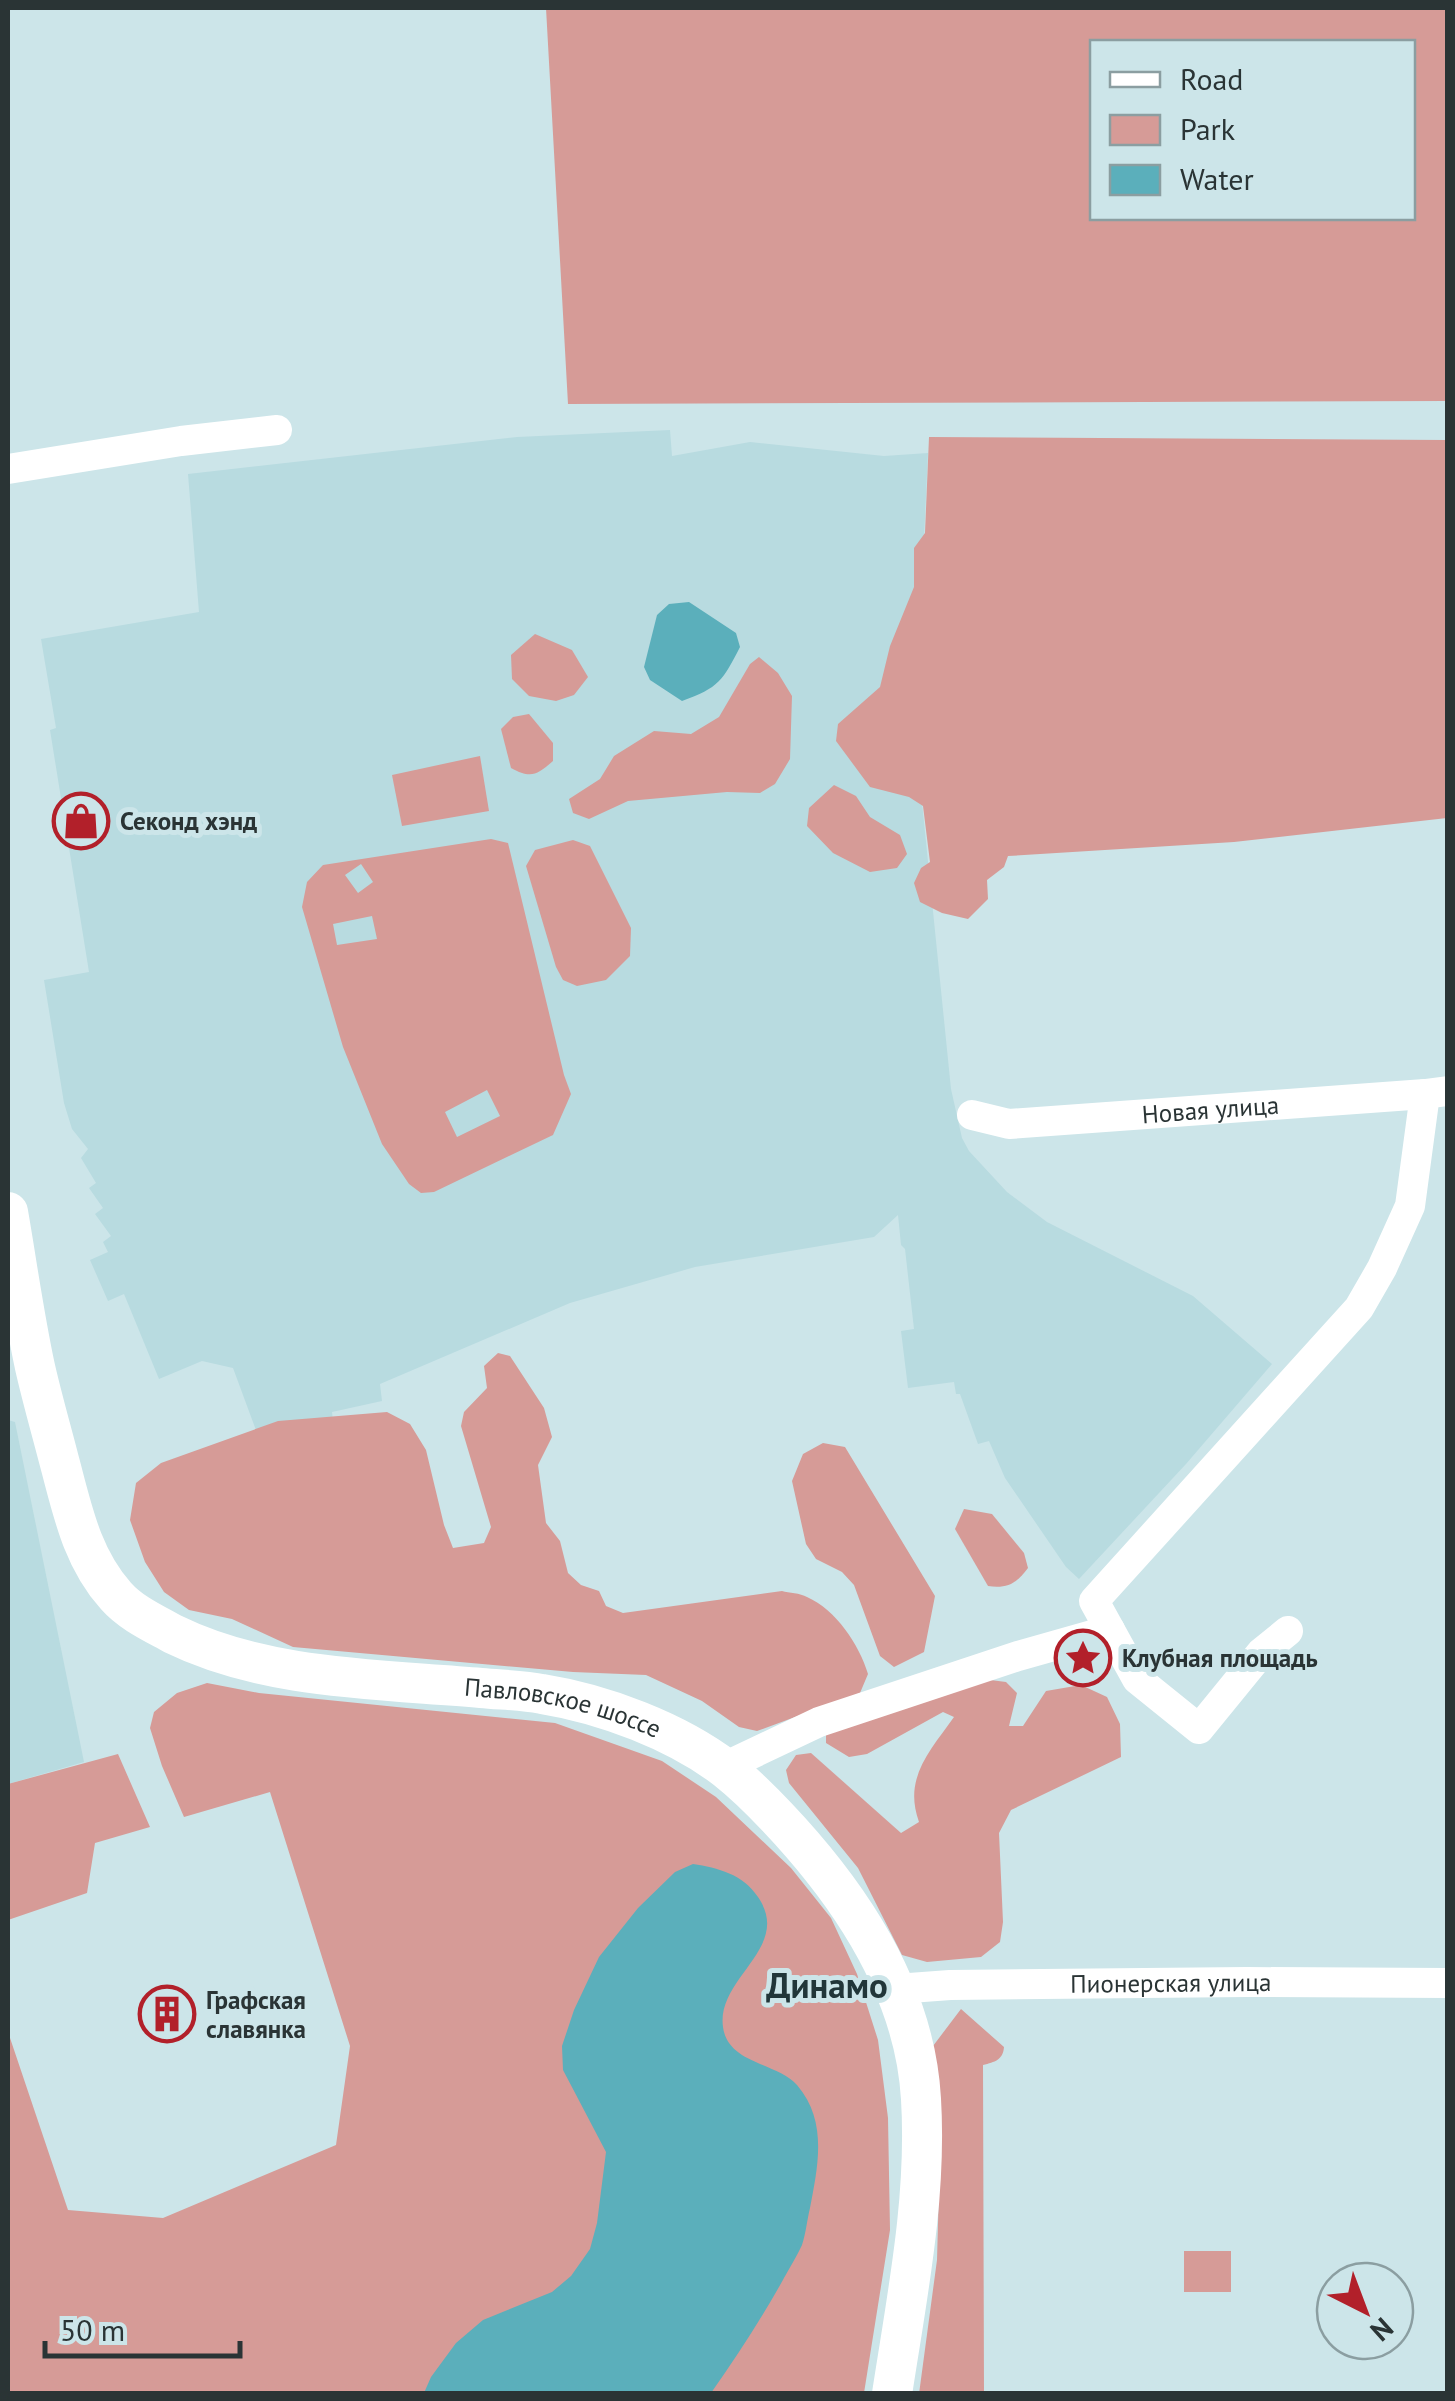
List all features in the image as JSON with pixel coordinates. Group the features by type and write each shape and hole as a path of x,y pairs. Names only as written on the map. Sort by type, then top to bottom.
{"main road":[{"name":"Павловское шоссе","path":"8,1212 39,1384 79,1532 92,1564 130,1609 185,1639 245,1660 365,1679 542,1694 610,1710 680,1740 724,1767 811,1852 860,1920 896,1989 912,2042 921,2096 922,2170 915,2246 892,2394"}],"street":[{"path":"8,469 277,430"},
{"path":"1288,1632 1261,1653 1199,1729 1137,1679 1094,1601 1359,1308 1410,1206 1436,1093"},
{"name":"Новая улица","path":"972,1114 1009,1124 1436,1093"},
{"path":"724,1767 819,1722 1110,1630"},
{"name":"Пионерская улица","path":"896,1989 950,1985 1448,1983"}],"shaded area":[{"path":"670,430 672,456 750,442 884,456 928,453 915,733 951,1089 962,1138 1007,1192 1047,1222 1193,1296 1272,1364 1079,1579 1066,1567 1005,1478 989,1441 978,1444 954,1382 908,1388 901,1331 914,1329 898,1215 874,1237 695,1267 570,1303 380,1384 382,1401 332,1412 333,1421 260,1441 233,1368 202,1361 159,1379 124,1294 108,1301 90,1260 108,1252 103,1242 111,1236 95,1214 103,1208 89,1188 96,1183 81,1158 88,1149 72,1129 64,1103 44,980 89,972 50,730 56,728 41,639 199,612 188,474 517,437"},
{"path":"8,1420 15,1422 84,1762 8,1784"}],"green space":[{"path":"546,8 1447,8 1447,401 568,404"},
{"path":"929,437 1447,440 1447,818 1234,842 1008,856 1004,867 987,880 988,899 968,919 942,913 920,902 914,883 921,868 930,862 923,806 909,797 870,787 836,741 838,724 880,687 890,646 914,587 914,548 925,533"},
{"path":"535,634 572,650 588,677 574,695 556,701 529,696 512,679 511,655"},
{"path":"759,657 778,673 792,696 790,759 775,784 760,793 628,801 589,819 573,813 569,799 600,779 614,756 654,731 691,734 719,717 750,664"},
{"path":"529,714 553,743 553,761 538,772 524,774 511,768 501,729 513,717"},
{"path":"480,756 489,811 402,826 392,775"},
{"path":"834,785 856,796 870,817 900,835 907,854 897,868 870,872 833,853 807,826 809,808"},
{"path":"491,839 508,843 571,1094 553,1135 434,1192 421,1193 409,1184 382,1144 343,1047 302,907 307,882 323,865","holes":["361,864 373,882 358,893 345,875","372,916 377,939 337,945 333,924","487,1090 500,1116 457,1137 445,1112"]},
{"path":"573,840 590,846 631,928 630,956 606,980 577,986 563,980 556,967 526,866 535,850"},
{"path":"498,1353 510,1356 544,1408 552,1437 538,1465 546,1523 560,1541 568,1573 581,1585 599,1591 606,1606 623,1613 782,1591 804,1596 837,1619 859,1651 868,1674 860,1693 757,1731 739,1727 702,1701 646,1675 293,1647 232,1619 189,1610 164,1592 145,1562 130,1520 136,1483 161,1463 278,1421 387,1412 410,1424 426,1450 453,1548 484,1543 491,1527 461,1426 464,1412 487,1388 484,1366"},
{"path":"823,1443 845,1447 935,1596 924,1652 894,1667 880,1656 854,1585 842,1572 816,1559 806,1544 792,1481 803,1454"},
{"path":"964,1509 992,1514 1024,1553 1028,1568 1016,1581 1001,1587 988,1586 955,1529"},
{"path":"975,1678 1006,1682 1017,1693 1009,1726 1023,1726 1046,1691 1081,1685 1107,1697 1120,1724 1121,1757 1011,1810 999,1833 1003,1922 1000,1942 981,1957 927,1962 902,1955 858,1868 789,1783 786,1770 796,1755 811,1753 901,1833 919,1822 914,1792 921,1766 954,1717 943,1712 867,1754 849,1757 826,1743 826,1724"},
{"path":"207,1683 259,1693 555,1723 662,1761 716,1797 791,1868 831,1918 857,1974 878,2040 888,2118 890,2230 864,2393 8,2393 8,2032 68,2210 163,2218 336,2145 350,2046 270,1792 184,1817 150,1728 154,1712 177,1693"},
{"path":"118,1754 150,1827 95,1843 87,1893 8,1920 8,1784"},
{"path":"961,2009 1004,2047 998,2060 983,2065 984,2393 919,2394 937,2260 941,2115 933,2046"},
{"path":"1184,2251 1231,2251 1231,2292 1184,2292"}],"water":[{"path":"689,602 736,633 740,647 719,681 682,701 650,680 644,667 657,615 669,604"},
{"path":"693,1864 721,1870 745,1883 758,1897 766,1915 766,1932 730,1993 723,2027 727,2039 743,2056 797,2085 813,2114 818,2160 800,2249 711,2393 424,2393 456,2343 483,2320 552,2292 571,2276 590,2249 606,2152 563,2070 562,2046 599,1957 638,1908 675,1872"}],"place":[{"name":"Секонд хэнд","path":"81,821"},
{"name":"Клубная площадь","path":"1083,1658"},
{"name":"Графская славянка","path":"167,2014"}],"district":[{"name":"Динамо","path":"827,1986"}]}
